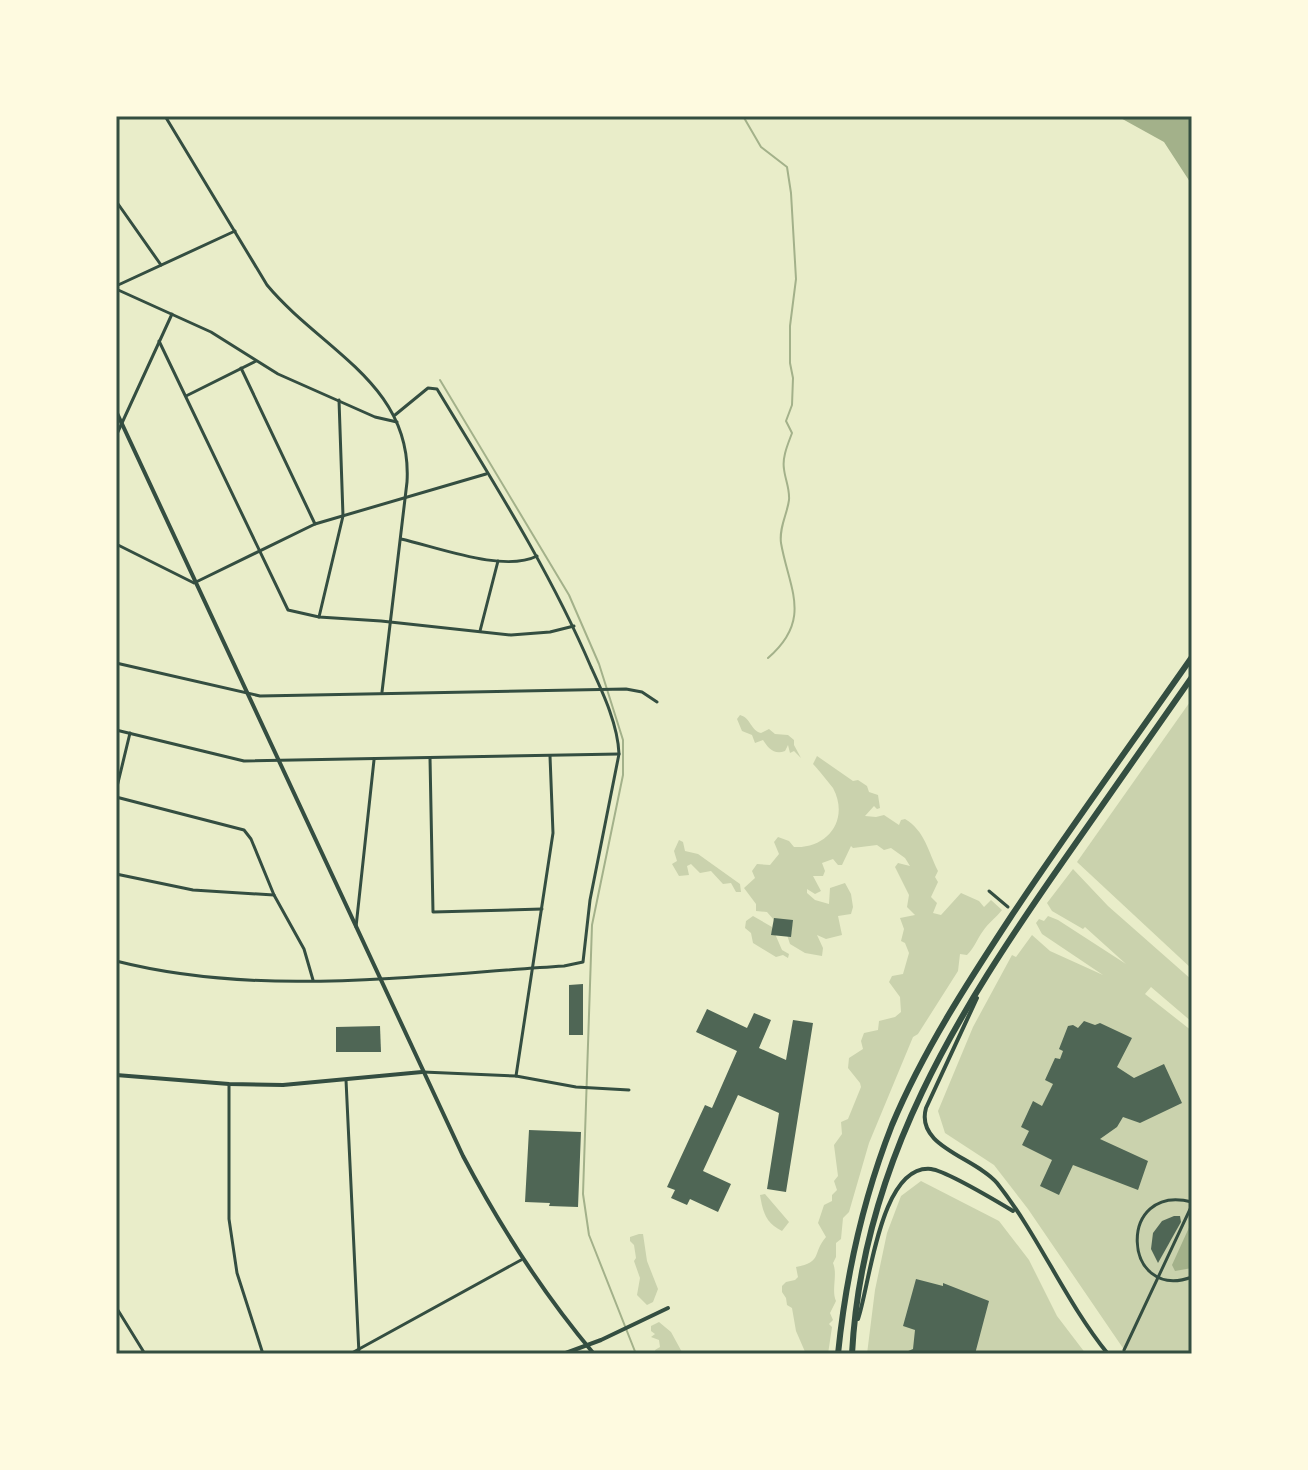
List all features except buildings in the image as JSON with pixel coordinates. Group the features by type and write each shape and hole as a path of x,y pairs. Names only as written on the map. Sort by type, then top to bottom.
{"highway":[{"path":"838,1354 842,1311 855,1241 877,1166 894,1123 940,1031 1034,883 1192,657"},
{"path":"852,1354 862,1272 870,1236 901,1139 929,1074 987,974 1192,677"}],"street":[{"path":"165,116 267,285 282,303 379,390 398,422 407,458 406,498 382,692"},
{"path":"116,201 161,265"},
{"path":"116,287 235,231"},
{"path":"116,287 211,332 278,374 375,417 398,422"},
{"path":"116,436 172,314"},
{"path":"159,341 288,610 319,617 523,635 574,626"},
{"path":"186,396 256,361"},
{"path":"241,368 315,524"},
{"path":"116,961 180,974 313,980 533,968 583,962 590,900 619,754 602,691 574,626 537,556 437,389 428,388 395,415"},
{"path":"319,617 343,516 339,400"},
{"path":"116,411 422,1072 486,1200 521,1260 594,1354"},
{"path":"194,583 315,524 486,474"},
{"path":"401,539 519,563 537,556"},
{"path":"116,544 194,583"},
{"path":"480,631 498,560"},
{"path":"116,663 248,694 274,696 637,690 657,702"},
{"path":"116,730 244,761 619,754"},
{"path":"116,791 130,733"},
{"path":"516,1076 553,833 550,756"},
{"path":"430,758 433,912 542,909"},
{"path":"356,928 374,760"},
{"path":"116,797 244,830 251,839 274,895 304,949 313,980"},
{"path":"116,874 193,890 274,895"},
{"path":"989,891 1008,907"},
{"path":"987,974 924,1117 933,1140 983,1169 997,1184 1035,1235 1108,1354"},
{"path":"116,1075 283,1085 422,1072 516,1076 576,1087 629,1090"},
{"path":"346,1080 359,1352"},
{"path":"229,1084 229,1219 237,1273 263,1354"},
{"path":"853,1333 873,1254 904,1178 923,1169 940,1171 1015,1212"},
{"path":"1124,1350 1158,1277 1192,1204 1172,1200 1154,1206 1140,1222 1138,1253 1148,1271 1158,1277 1179,1281 1192,1277"},
{"path":"350,1354 359,1352 521,1260"},
{"path":"116,1307 145,1354"},
{"path":"563,1354 668,1308"}],"shaded area":[{"path":"1117,116 1192,116 1192,185 1164,142"},
{"path":"1192,699 1192,969 1077,862"},
{"path":"740,715 758,732 769,729 775,734 788,735 794,740 801,758 794,751 790,753 788,745 785,751 778,752 769,748 763,740 755,743 752,735 742,731 737,719"},
{"path":"817,756 878,795 880,808 874,806 865,816 884,815 899,825 905,819 917,829 938,871 935,877 938,882 931,897 937,903 933,913 941,915 961,893 979,901 984,907 991,900 1002,910 967,955 960,954 958,971 918,1034 913,1037 869,1143 849,1212 843,1218 841,1239 836,1243 833,1263 836,1301 830,1313 833,1320 829,1324 832,1327 828,1354 806,1354 782,1286 798,1277 796,1267 814,1260 826,1237 818,1223 824,1205 832,1201 832,1195 837,1190 834,1145 842,1134 841,1122 848,1119 861,1087 848,1068 849,1058 863,1049 861,1041 864,1033 878,1030 879,1021 901,1012 900,997 889,982 892,976 903,974 909,953 901,941 904,929 900,918 915,915 907,907 909,895 895,867 898,863 910,866 891,848 884,850 877,845 851,846 842,865 833,859 822,863 823,876 813,876 821,891 815,894 807,889 807,893 815,900 829,904 830,888 845,883 853,907 851,914 838,916 842,935 826,939 817,935 823,948 822,956 805,953 790,944 787,935 767,912 756,911 756,904 744,888 755,878 752,871 757,864 770,865 779,854 774,842 778,837 789,841 794,847 806,846 825,838 837,821 838,800 833,788 813,764"},
{"path":"679,840 683,842 685,851 698,854 740,884 741,892 736,892 731,883 723,884 711,871 700,873 691,864 687,866 689,875 679,876 672,864 677,861 674,851"},
{"path":"1073,869 1108,906 1192,980 1192,1022 1151,987 1145,994 1192,1031 1192,1354 1127,1354 1028,1209 994,1165 945,1133 938,1111 973,1027 1012,955 1016,957 1032,935 1050,951 1103,975 1042,934 1036,923 1039,919 1044,921 1048,916 1058,920 1126,964 1085,927 1083,929 1052,911 1047,903"},
{"path":"753,916 772,927 782,950 789,954 788,958 783,955 776,957 753,943 751,933 745,928 746,921"},
{"path":"921,1181 999,1221 1029,1260 1057,1316 1086,1354 867,1354 875,1290 887,1233 901,1196"},
{"path":"765,1194 789,1222 782,1231 766,1217 760,1195"},
{"path":"1192,1221 1192,1268 1175,1271 1172,1265"},
{"path":"643,1234 647,1261 658,1289 653,1302 647,1305 637,1295 640,1278 634,1261 634,1245 630,1241 630,1237"},
{"path":"659,1322 671,1332 683,1354 656,1354 655,1350 660,1347 659,1340 651,1337 655,1334 651,1326"}],"waterway":[{"path":"743,116 761,147 787,167 796,279 790,326 792,405 786,421 792,433 784,464 789,500 781,537 792,589 794,617 782,644 768,658"},
{"path":"440,380 569,595 599,664 623,740 623,775 592,925 583,1194 589,1235 636,1354"}]}
